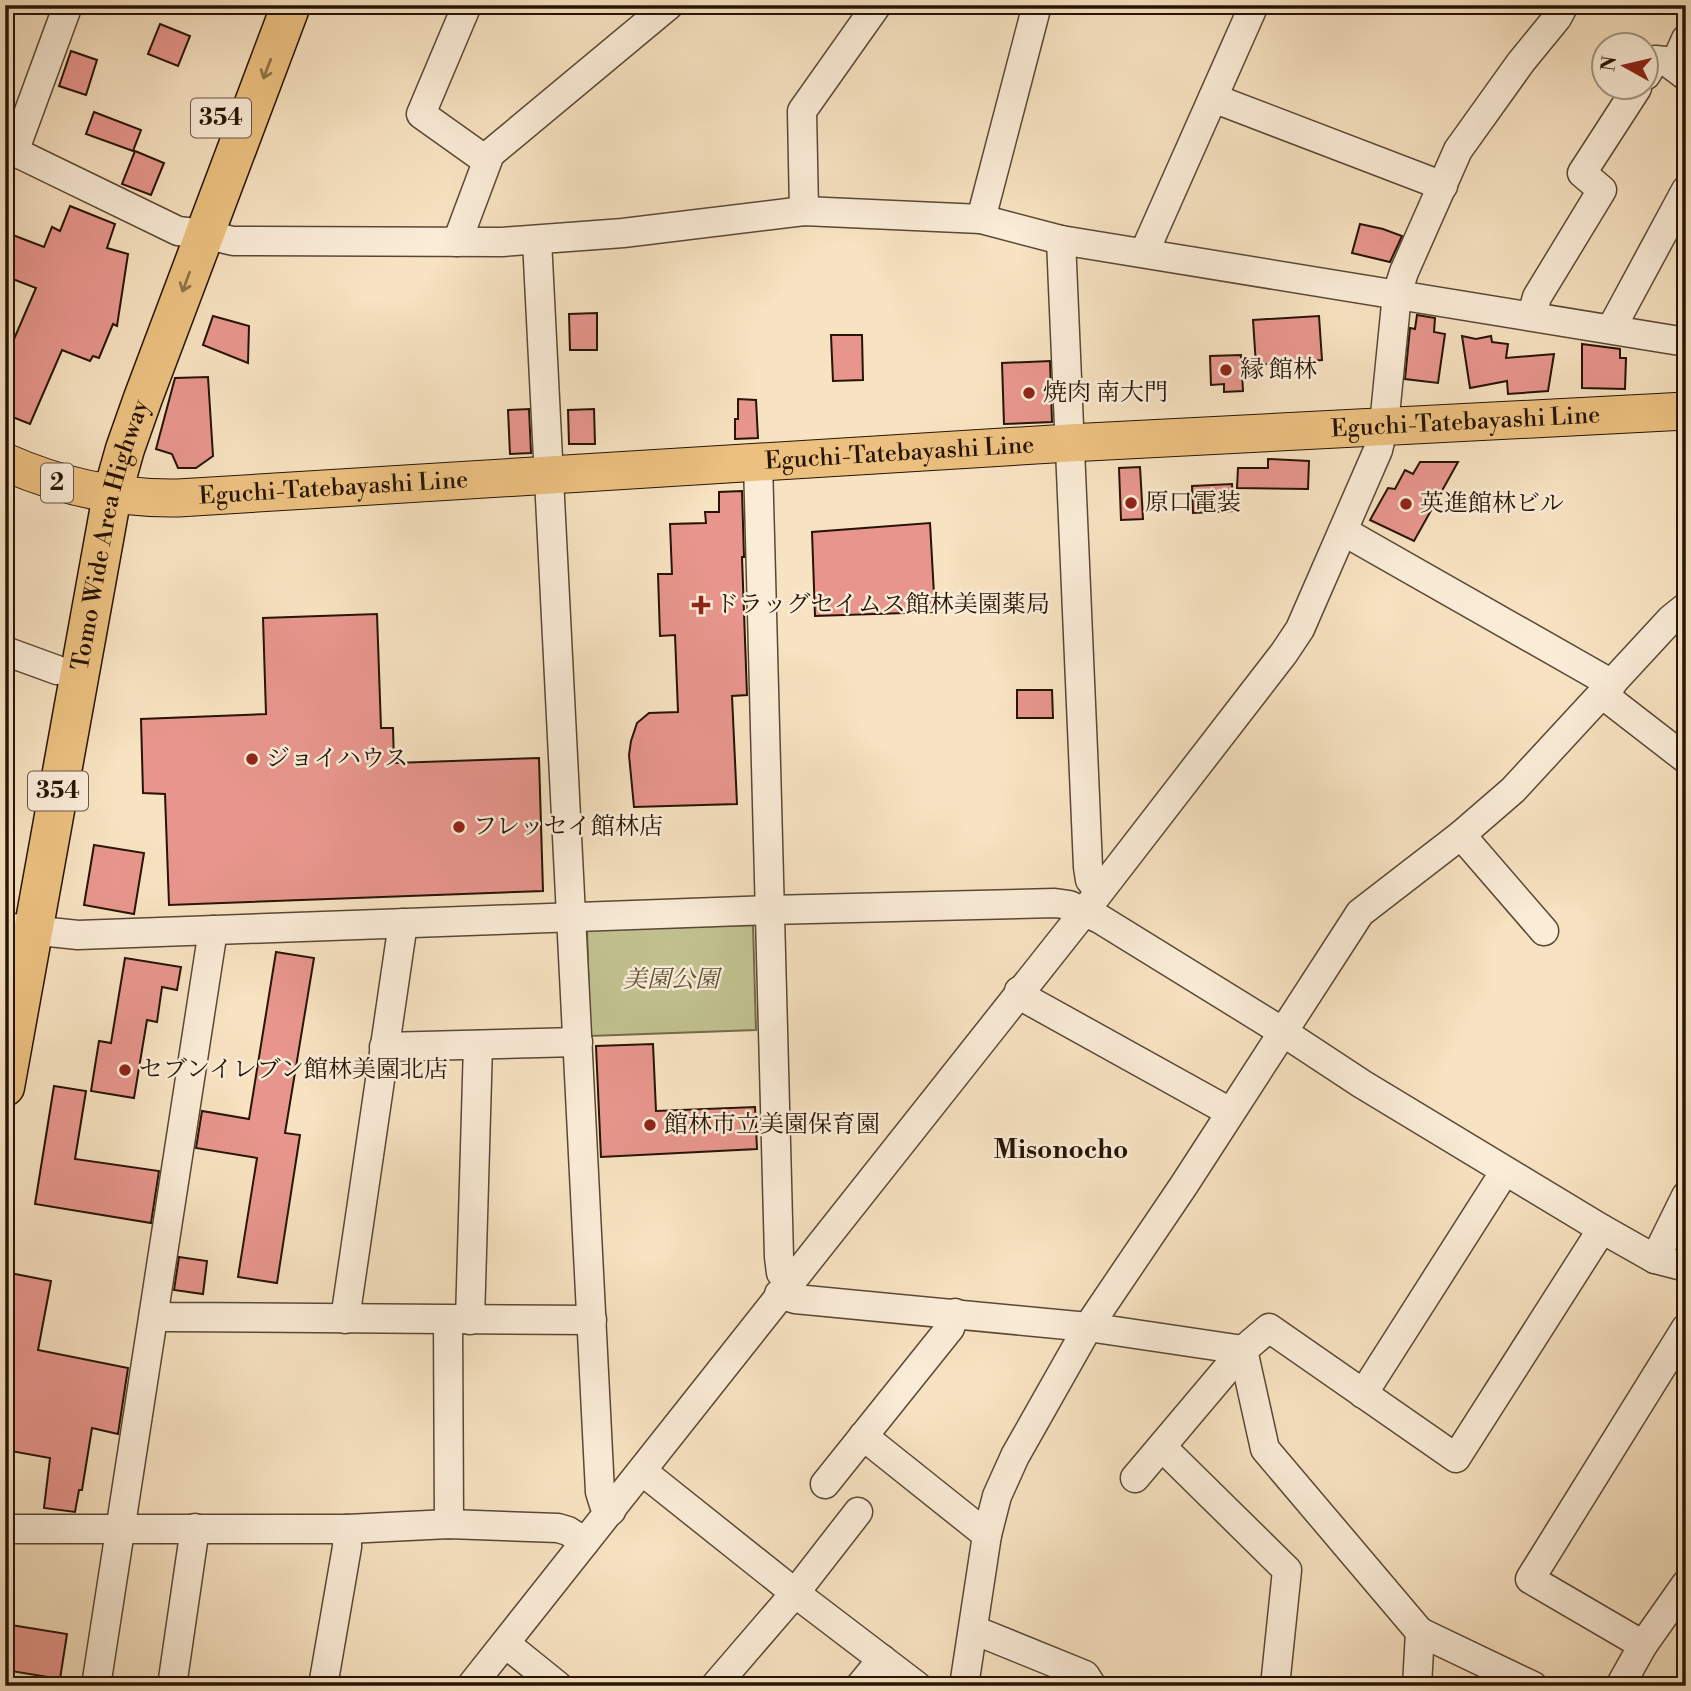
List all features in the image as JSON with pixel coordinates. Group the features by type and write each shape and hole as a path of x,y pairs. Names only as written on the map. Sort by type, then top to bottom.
{"highway":[{"name":"Tomo Wide Area Highway","path":"191,232 262,5"},
{"name":"Tomo Wide Area Highway","path":"16,940 101,493 103,439 291,5"},
{"name":"Tomo Wide Area Highway","path":"5,1087 16,940 57,670 101,493"}],"main road":[{"name":"Eguchi-Tatebayashi Line","path":"101,493 178,498 1069,443 1686,411"},
{"name":"2","path":"5,462 58,483 101,493"}],"street":[{"path":"68,5 9,150 191,232 233,241 537,240 622,233 804,211 981,219 1060,240 1686,342"},
{"path":"467,5 421,114 487,161"},
{"path":"457,242 489,154 669,5"},
{"path":"804,211 802,111 877,5"},
{"path":"981,219 1037,5"},
{"path":"1144,253 1213,98 1243,9"},
{"path":"471,1686 1091,901 1300,629 1378,450 1384,425 1397,294 1404,272 1458,150 1521,62 1552,9"},
{"path":"1660,60 1666,61 1680,71 1686,39"},
{"path":"1213,98 1443,186"},
{"path":"1532,315 1537,296 1602,190 1582,173 1628,102"},
{"path":"1611,329 1686,190"},
{"path":"537,240 551,475 600,1492 604,1505 611,1511"},
{"path":"1060,240 1088,867 1091,901 1100,919 1362,1084 1602,1229 1655,1259 1686,1267"},
{"path":"758,461 779,1256 784,1288 795,1299 1088,1327 1243,1350"},
{"path":"1343,531 1607,689 1686,759"},
{"path":"964,1686 987,1535 997,1496 1015,1456 1088,1327 1360,913 1461,835 1513,790 1671,619 1686,607"},
{"path":"5,651 57,670"},
{"path":"1461,835 1544,931"},
{"path":"16,940 214,930 769,910 1055,903 1069,905 1091,901"},
{"path":"345,1319 402,923"},
{"path":"96,1686 214,930"},
{"path":"1019,990 1030,1001 1230,1112"},
{"path":"384,1047 578,1042"},
{"path":"449,1524 459,1320 478,1045"},
{"path":"1363,1394 1505,1171"},
{"path":"1655,1259 1686,1196"},
{"path":"1135,1478 1243,1350 1269,1328 1456,1458 1602,1229"},
{"path":"825,1484 950,1328 956,1313"},
{"path":"154,1314 168,1317 592,1320"},
{"path":"1643,1645 1530,1579 1686,1328"},
{"path":"1243,1350 1265,1449 1420,1632 1533,1686"},
{"path":"863,1436 987,1535"},
{"path":"1162,1447 1287,1570 1275,1686"},
{"path":"642,1471 795,1593 918,1686"},
{"path":"715,1686 795,1593 858,1512"},
{"path":"5,1529 347,1529 449,1524 558,1528 585,1542"},
{"path":"173,1686 195,1528"},
{"path":"323,1686 347,1546 347,1529"},
{"path":"1619,1686 1643,1645 1686,1584"},
{"path":"974,1630 1085,1675 1092,1686"},
{"path":"1417,1686 1420,1632"},
{"path":"506,1643 558,1686"},
{"path":"860,1686 881,1659"}],"green space":[{"name":"美園公園","path":"753,925 756,1030 590,1036 587,930"}],"building":[{"path":"160,24 190,36 178,66 148,54"},
{"path":"71,51 97,60 86,95 59,86"},
{"path":"94,112 141,130 133,151 86,134"},
{"path":"135,151 164,163 151,195 122,184"},
{"path":"70,206 115,224 107,248 128,254 117,326 113,324 99,358 93,356 90,361 62,350 30,424 5,414 5,360 36,288 5,276 5,232 44,247 52,227 60,231"},
{"path":"1360,224 1402,236 1390,262 1352,253"},
{"path":"597,313 597,350 570,350 569,314"},
{"path":"1417,315 1435,318 1434,332 1445,334 1438,383 1405,379 1410,328 1415,329"},
{"path":"213,316 249,326 248,363 203,345"},
{"path":"1319,316 1322,360 1256,365 1253,320"},
{"path":"831,335 862,335 863,380 833,381"},
{"path":"1462,336 1476,339 1491,336 1492,342 1508,344 1506,358 1554,354 1548,391 1508,394 1507,381 1470,388"},
{"path":"1582,344 1620,349 1620,358 1626,358 1625,389 1582,388"},
{"name":"縁 館林","path":"1241,355 1243,391 1224,392 1224,384 1211,385 1210,356"},
{"name":"焼肉 南大門","path":"1050,361 1052,422 1004,424 1002,363"},
{"path":"208,377 213,456 196,468 178,468 172,454 156,449 175,378"},
{"path":"738,399 756,400 758,438 735,439"},
{"path":"529,409 531,453 510,454 508,410"},
{"path":"594,409 595,444 569,444 568,410"},
{"path":"1268,459 1309,461 1308,489 1237,488 1238,468 1268,468"},
{"name":"英進館林ビル","path":"1420,462 1458,462 1414,541 1370,520 1388,488 1395,489 1405,470 1413,474"},
{"name":"原口電装","path":"1140,467 1143,519 1121,520 1119,468"},
{"path":"1232,484 1233,511 1193,513 1192,486"},
{"path":"742,491 747,695 732,696 737,804 634,807 629,755 637,723 649,713 678,712 675,635 660,636 658,574 672,574 670,524 706,523 705,512 719,512 719,492"},
{"path":"930,523 935,612 815,616 812,532"},
{"name":"ジョイハウス","path":"377,614 381,728 393,728 394,763 539,758 543,891 169,905 165,794 143,793 141,719 266,714 263,618"},
{"path":"1017,690 1052,690 1053,718 1017,718"},
{"path":"94,845 144,853 134,914 84,905"},
{"path":"276,952 314,958 285,1133 300,1135 277,1283 238,1277 257,1158 196,1148 202,1111 249,1119"},
{"path":"125,958 181,967 177,990 162,987 157,1022 147,1020 134,1098 91,1091 99,1041 111,1043"},
{"path":"653,1044 656,1111 755,1107 757,1149 601,1157 596,1046"},
{"path":"54,1086 86,1091 75,1159 159,1171 151,1223 35,1204"},
{"path":"179,1257 207,1261 203,1294 174,1290"},
{"path":"5,1272 51,1281 38,1350 128,1368 118,1434 92,1428 82,1490 79,1490 75,1512 44,1508 50,1458 5,1450"},
{"path":"5,1624 67,1634 60,1679 5,1670"}],"place":[{"name":"縁 館林","path":"1226,370"},
{"name":"焼肉 南大門","path":"1029,393"},
{"name":"原口電装","path":"1131,503"},
{"name":"英進館林ビル","path":"1406,504"},
{"name":"ドラッグセイムス館林美園薬局","path":"701,605"},
{"name":"ジョイハウス","path":"252,759"},
{"name":"フレッセイ館林店","path":"459,827"},
{"name":"セブンイレブン館林美園北店","path":"125,1070"},
{"name":"館林市立美園保育園","path":"650,1125"}],"district":[{"name":"Misonocho","path":"1061,1150"}]}
